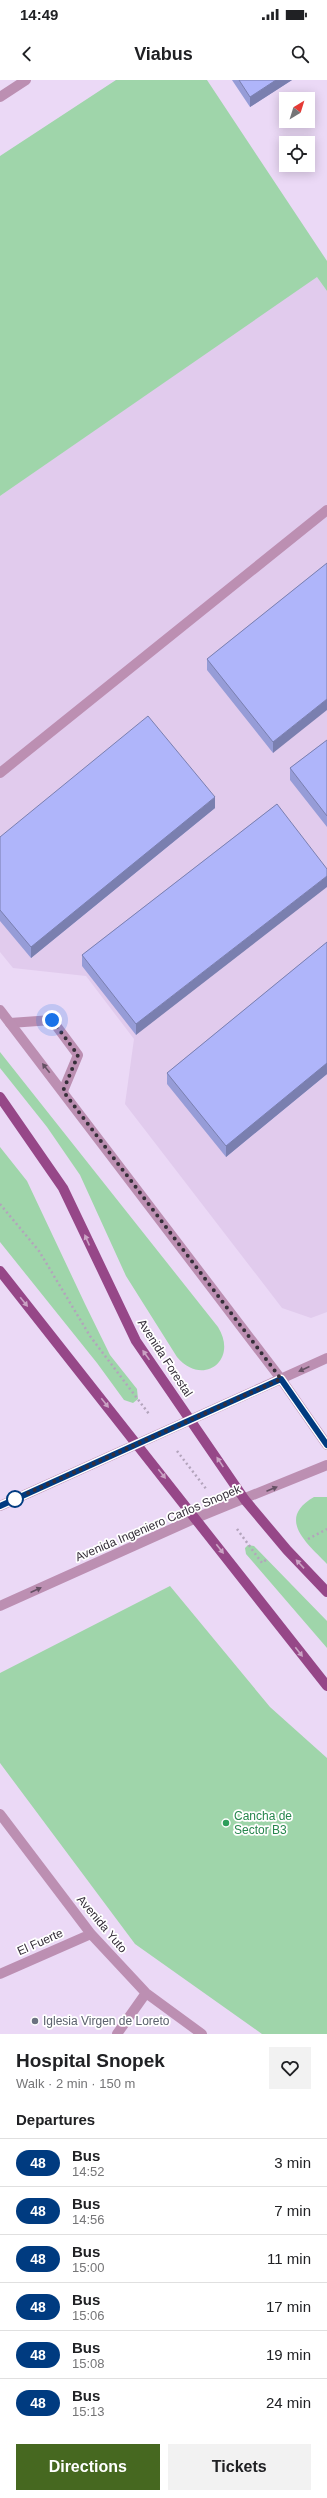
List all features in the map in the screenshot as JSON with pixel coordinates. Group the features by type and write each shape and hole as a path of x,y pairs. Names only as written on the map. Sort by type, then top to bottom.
{"main road":[{"name":"Avenida Forestal","path":"0,1097 64,1188 136,1341 245,1500 287,1550 327,1592"},
{"path":"0,1271 327,1686"}],"street":[{"path":"0,97 26,80"},
{"path":"0,773 327,510"},
{"path":"0,1010 281,1379 327,1445"},
{"path":"10,1022 52,1020 78,1055 63,1091"},
{"path":"0,1506 327,1358"},
{"name":"Avenida Ingeniero Carlos Snopek","path":"0,1606 196,1518 245,1500 327,1465"},
{"name":"Avenida Yuto","path":"0,1814 91,1934 146,1993 202,2034"},
{"name":"El Fuerte","path":"0,1974 91,1934"},
{"path":"117,2034 146,1993"}],"path":[{"path":"0,1204 39,1251 90,1336 122,1380"}],"shaded area":[{"path":"317,276 327,291 327,1312 311,1318 282,1308 125,1104 134,1039 86,976 13,968 0,952 0,496"}],"green space":[{"path":"116,80 207,80 327,261 327,291 317,277 0,496 0,156"},
{"path":"0,1052 218,1327 223,1339 224,1350 221,1359 215,1366 206,1370 197,1370 187,1366 177,1357 126,1276 80,1175 47,1127 0,1068"},
{"path":"0,1147 27,1181 110,1355 137,1389 138,1399 133,1403 124,1400 97,1363 0,1242"},
{"path":"314,1497 327,1497 327,1564 304,1539 296,1522 297,1514 303,1505"},
{"path":"248,1545 254,1546 327,1621 327,1648 246,1554 245,1548"},
{"path":"170,1586 270,1707 327,1758 327,2034 262,2034 135,1944 0,1763 0,1673"}],"building":[{"path":"239,80 276,80 250,97"},
{"path":"327,563 327,699 273,742 207,659"},
{"path":"148,716 215,797 31,947 0,910 0,837"},
{"path":"327,740 327,816 290,768"},
{"path":"277,804 327,869 327,876 136,1024 82,955"},
{"path":"327,942 327,1063 226,1146 167,1073"}],"bus line":[{"name":"48","path":"0,1506 281,1379 327,1445"}],"place":[{"name":"Cancha de Sector B3","path":"226,1823"},
{"name":"Iglesia Virgen de Loreto","path":"35,2021"}],"route":[{"path":"15,1499 281,1379 63,1091 78,1055 52,1020"}]}
